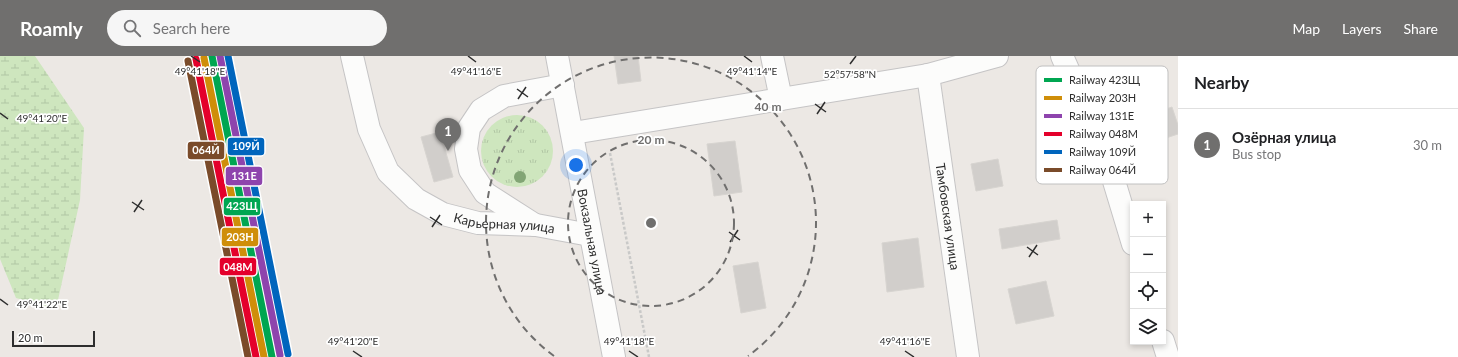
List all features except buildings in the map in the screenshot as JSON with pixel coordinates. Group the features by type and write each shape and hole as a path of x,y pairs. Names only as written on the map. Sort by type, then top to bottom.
{"street":[{"name":"Карьерная улица","path":"352,56 369,129 388,172 416,200 443,214 478,223 536,225 590,235"},
{"name":"Вокзальная улица","path":"557,56 573,133 590,235 614,357"},
{"path":"772,56 781,99"},
{"path":"573,133 928,75 997,56"},
{"path":"1062,56 1066,66"},
{"name":"Тамбовская улица","path":"928,75 968,357"},
{"path":"536,225 485,194 470,170 466,149 469,128 481,110 504,96 563,85"},
{"path":"1115,184 1131,237"},
{"path":"1164,345 1168,357"}],"path":[{"path":"605,127 649,357"}],"green space":[{"path":"0,56 35,56 84,128 80,200 56,309 16,298 0,259"},
{"path":"517,115 537,121 547,131 553,151 547,171 537,181 517,187 497,181 487,171 481,151 487,131 497,121"}],"rail line":[{"name":"423Щ","path":"212,56 272,357"},
{"name":"131Е","path":"220,56 280,355"},
{"name":"109Й","path":"228,56 288,354"},
{"name":"203Н","path":"204,58 264,357"},
{"name":"048М","path":"196,59 256,357"},
{"name":"064Й","path":"188,61 248,357"}],"place":[{"name":"Озёрная улица","path":"448,151"}]}
